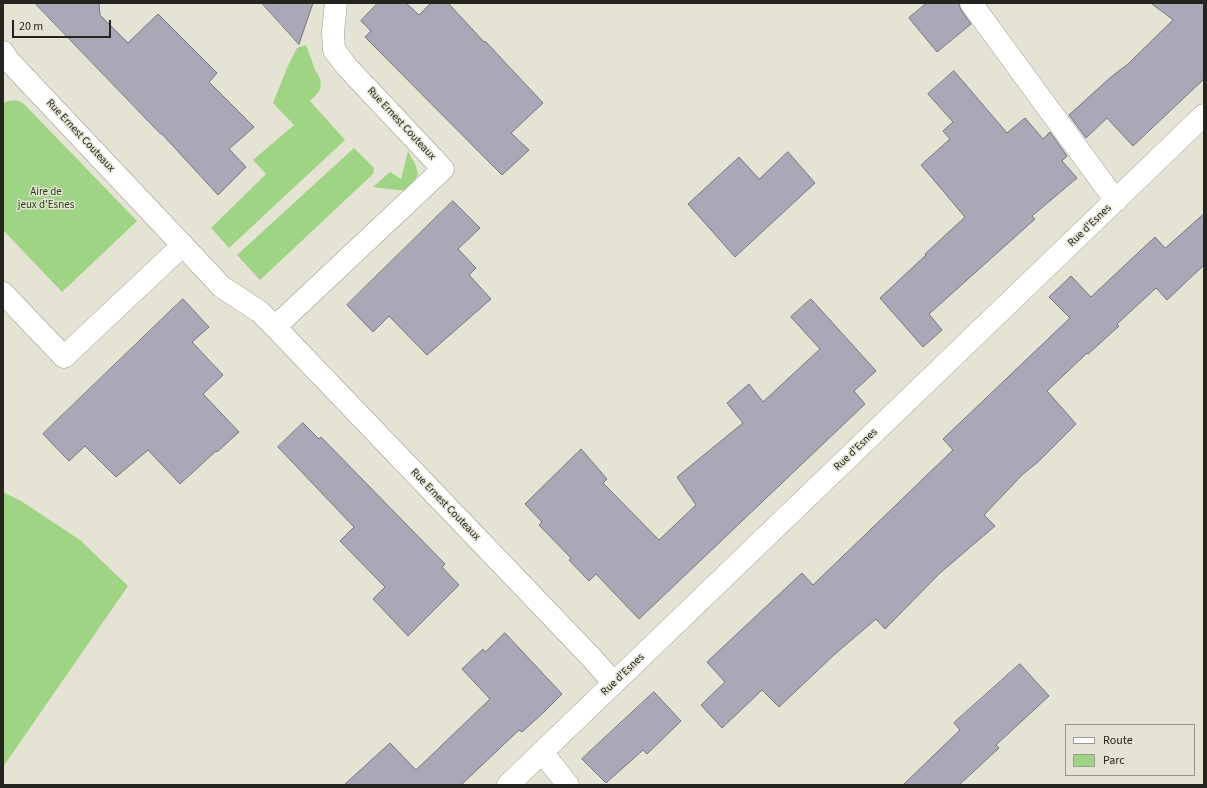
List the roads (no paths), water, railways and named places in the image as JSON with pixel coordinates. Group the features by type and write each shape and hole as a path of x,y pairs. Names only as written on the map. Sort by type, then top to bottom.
{"street":[{"name":"Rue Ernest Couteaux","path":"275,327 443,169 347,67 334,50 333,32 336,3"},
{"path":"971,3 1116,201"},
{"name":"Rue Ernest Couteaux","path":"5,60 222,287 260,312 275,327 614,683"},
{"name":"Rue d'Esnes","path":"508,785 1204,115"},
{"path":"3,293 64,357 183,245"},
{"path":"542,752 568,785"}],"park label":[{"name":"Aire de jeux d'Esnes","path":"46,199"}]}
